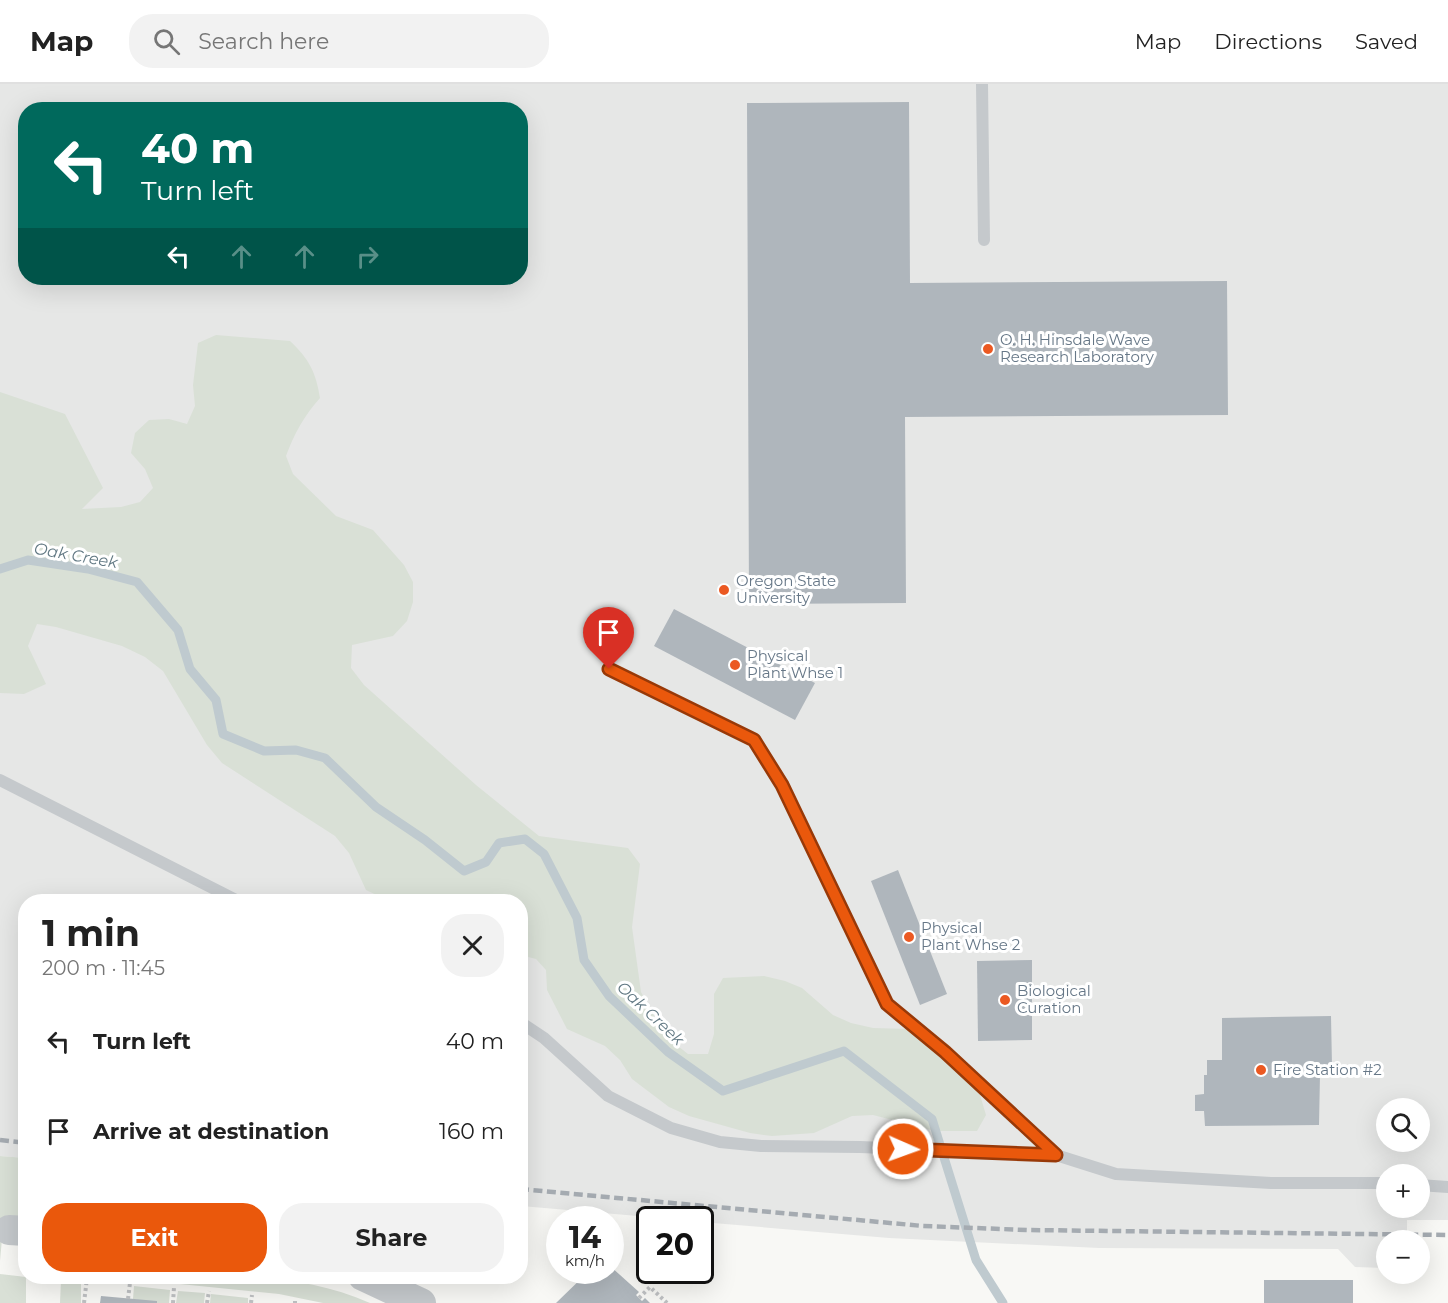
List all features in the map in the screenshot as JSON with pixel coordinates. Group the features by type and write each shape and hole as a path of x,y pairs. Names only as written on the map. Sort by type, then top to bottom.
{"street":[{"path":"380,1284 421,1303"}],"lane":[{"path":"982,84 984,240"},
{"path":"609,669 754,740 782,785 887,1004 945,1052 1056,1155"},
{"path":"0,780 224,894"},
{"path":"528,1027 544,1038 608,1096 671,1128 720,1142 1056,1155 1116,1174 1271,1183 1376,1183"},
{"path":"1430,1185 1448,1186"}],"path":[{"path":"84,1303 86,1284"},
{"path":"128,1299 130,1284"},
{"path":"173,1303 174,1287"},
{"path":"639,1298 650,1287 667,1303"},
{"path":"207,1303 208,1291"},
{"path":"251,1303 252,1295"}],"shaded area":[{"name":"Oregon State University","path":"0,84 1448,84 1448,1220 1407,1220 1407,1230 1376,1230 1376,1268 1355,1267 1338,1249 1099,1248 889,1238 714,1223 714,1206 636,1206 636,1216 624,1215 624,1206 528,1207 528,894 18,894 18,1157 0,1156"},
{"path":"216,335 290,341 311,366 320,398 300,426 286,456 293,474 336,516 373,530 404,565 413,582 413,602 407,621 393,636 352,645 351,668 364,685 476,785 539,836 628,848 640,864 632,927 641,992 659,1025 673,1042 688,1054 708,1054 714,1034 714,994 723,978 764,976 785,981 802,988 833,1015 851,1023 873,1028 910,1029 948,1044 975,1078 986,1115 977,1131 935,1131 873,1115 852,1116 814,1133 772,1136 750,1133 689,1116 669,1107 632,1079 620,1060 605,1046 567,1029 547,990 546,970 536,959 528,957 528,894 374,894 366,890 349,853 335,836 222,763 207,745 163,671 145,657 122,646 56,627 37,624 28,646 46,684 24,694 0,693 0,392 65,414 103,488 82,509 121,507 140,502 153,488 145,469 131,453 135,433 149,420 169,419 187,424 195,406 193,385 198,343"},
{"path":"0,1156 18,1157 18,1217 4,1217 0,1261"},
{"path":"0,1274 18,1276 18,1284 26,1284 26,1303 0,1303"},
{"path":"61,1284 81,1284 81,1303 60,1303"},
{"path":"180,1284 307,1284 370,1303 323,1303 279,1294"},
{"path":"134,1286 170,1290 169,1303 133,1299"},
{"path":"178,1291 205,1293 204,1303 176,1303"},
{"path":"211,1294 248,1298 248,1303 210,1303"}],"building":[{"name":"O. H. Hinsdale Wave Research Laboratory","path":"909,102 910,283 1227,281 1228,415 905,417 906,603 749,604 747,103"},
{"name":"Physical Plant Whse 1","path":"674,609 815,683 795,720 654,646"},
{"name":"Physical Plant Whse 2","path":"898,870 947,994 920,1005 871,881"},
{"name":"Biological Curation","path":"1032,960 1032,1040 978,1041 977,961"},
{"name":"Fire Station #2","path":"1331,1016 1332,1066 1315,1066 1315,1074 1320,1075 1319,1125 1205,1126 1204,1111 1195,1111 1195,1095 1204,1094 1207,1060 1222,1060 1222,1018"},
{"path":"624,1279 639,1292 636,1295 642,1301 645,1298 650,1303 556,1303 576,1284 624,1284"},
{"path":"1264,1280 1353,1280 1353,1303 1264,1303"},
{"path":"101,1296 157,1301 157,1303 100,1303"}],"waterway":[{"name":"Oak Creek","path":"0,569 28,560 88,569 137,582 178,630 190,669 216,700 223,734 264,751 296,750 325,758 376,807 425,840 464,871 486,862 499,843 525,839 544,854 577,918 584,960 609,996 668,1052 723,1091 844,1051 932,1119 976,1260 1003,1303"}],"railway":[{"path":"0,1140 18,1142"},
{"path":"528,1190 923,1226 1027,1230 1448,1235"}],"place":[{"name":"O. H. Hinsdale Wave Research Laboratory","path":"988,349"},
{"name":"Oregon State University","path":"724,590"},
{"name":"Physical Plant Whse 1","path":"735,665"},
{"name":"Physical Plant Whse 2","path":"909,937"},
{"name":"Biological Curation","path":"1005,1000"},
{"name":"Fire Station #2","path":"1261,1070"}],"route":[{"path":"609,669 754,740 782,785 887,1004 945,1052 1056,1155 903,1149"}]}
